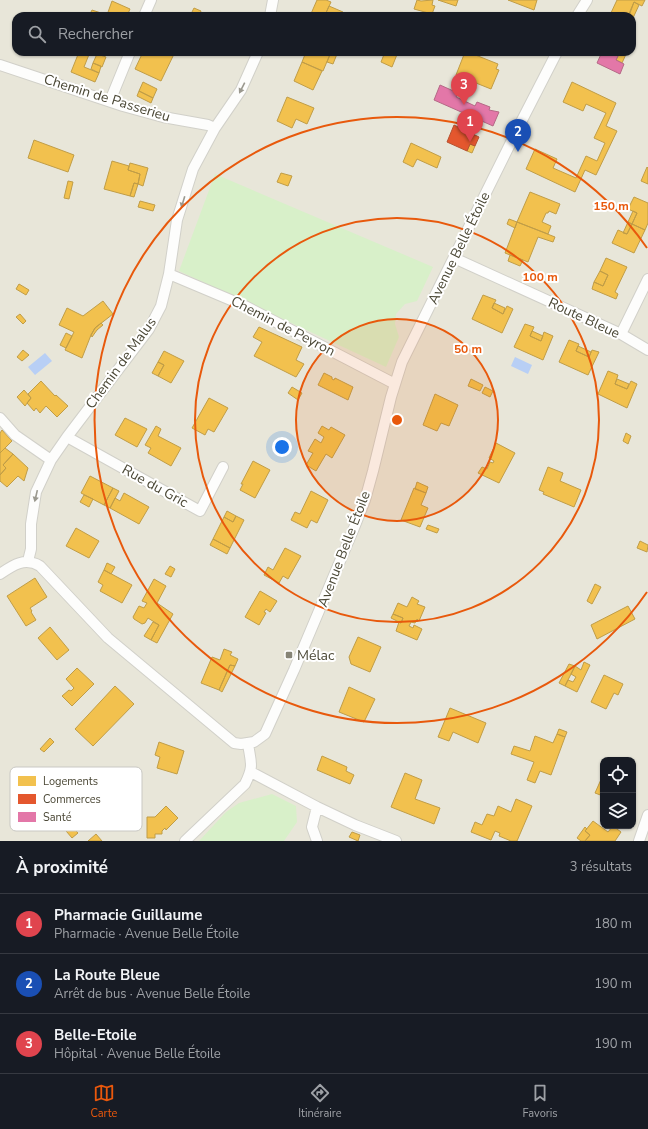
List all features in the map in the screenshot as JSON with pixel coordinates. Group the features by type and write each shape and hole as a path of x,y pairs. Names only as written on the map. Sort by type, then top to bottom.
{"street":[{"path":"146,12 150,0"},
{"path":"271,12 274,0"},
{"path":"580,12 587,0"},
{"path":"110,101 128,56"},
{"name":"Chemin de Malus","path":"28,561 31,549 31,524 36,492 51,460 67,437 149,330 161,306 169,274 177,220 193,169 215,128 241,90 256,56"},
{"name":"Avenue Belle Étoile","path":"248,744 260,739 268,729 320,612 354,528 374,471 395,384 402,362 555,56"},
{"name":"Chemin de Passerieu","path":"0,65 163,117 208,125 215,128"},
{"name":"Route Bleue","path":"454,258 621,334 648,350"},
{"name":"Chemin de Peyron","path":"169,274 245,306 395,384"},
{"path":"621,334 648,279"},
{"path":"0,418 15,435 51,460"},
{"name":"Rue du Gric","path":"67,437 200,511 223,467"},
{"path":"0,574 18,563 28,561 40,566 108,638 234,743 248,744 251,772 245,784 185,841"},
{"path":"251,772 317,807 396,841"},
{"path":"317,807 312,827 317,841"},
{"path":"639,841 648,816"}],"shaded area":[{"path":"0,0 648,0 648,841 0,841"}],"green space":[{"path":"215,174 433,267 417,301 405,304 396,314 395,324 399,337 386,367 179,271"},
{"path":"272,794 296,806 297,822 284,841 199,841 226,812 239,803"}],"water":[{"path":"45,353 52,361 35,375 28,367"},
{"path":"515,357 532,365 528,374 511,366"}],"building: Logements":[{"path":"317,0 326,0 331,2 326,12 312,12"},
{"path":"417,0 433,0 432,5 435,6 433,12 425,12 414,9"},
{"path":"438,0 458,0 456,6"},
{"path":"508,0 537,0 534,10"},
{"path":"617,0 645,0 642,6 634,2 630,12 611,12"},
{"path":"112,1 130,9 129,12 108,12"},
{"path":"634,2 639,5 636,12 630,12"},
{"path":"329,6 343,12 326,12"},
{"path":"194,8 201,11 201,12 192,12"},
{"path":"77,56 88,56 84,67 99,73 95,82 71,72"},
{"path":"96,56 106,57 102,67 93,63"},
{"path":"141,56 173,56 161,81 135,69"},
{"path":"304,56 329,56 323,71 302,62"},
{"path":"329,56 336,56 333,64 327,62"},
{"path":"383,56 396,56 392,67 381,62"},
{"path":"463,56 478,56 498,64 496,69 499,70 491,89 456,75"},
{"path":"618,56 625,56 622,63 616,60"},
{"path":"302,62 322,71 313,90 294,81"},
{"path":"93,63 101,66 99,73 91,69"},
{"path":"143,82 157,89 153,98 139,91"},
{"path":"572,82 616,103 606,126 617,131 596,175 585,170 575,192 526,169 535,149 557,159 553,168 576,178 586,156 597,161 605,143 594,138 606,113 586,104 583,111 563,102"},
{"path":"139,91 153,98 151,103 137,96"},
{"path":"287,97 314,108 307,124 296,119 292,128 277,121"},
{"path":"34,140 74,155 68,172 28,158"},
{"path":"411,143 441,157 437,168 417,159 413,167 403,162"},
{"path":"470,144 475,146 472,153 467,151"},
{"path":"112,161 129,166 128,170 140,174 138,184 134,183 130,196 104,189"},
{"path":"130,163 148,168 143,186 138,184 140,174 128,170"},
{"path":"647,167 648,168 648,184 641,181"},
{"path":"281,173 292,176 288,186 277,182"},
{"path":"68,181 73,182 69,199 64,198"},
{"path":"134,183 138,184 134,197 130,196"},
{"path":"530,192 560,204 556,214 549,211 546,213 542,222 551,226 548,234 517,222"},
{"path":"634,197 648,203 648,223 645,230 632,224 637,213 628,209"},
{"path":"140,201 155,205 153,211 138,207"},
{"path":"633,211 637,213 632,224 628,222"},
{"path":"509,219 517,222 515,228 507,224"},
{"path":"517,222 555,237 553,242 538,237 528,262 505,253"},
{"path":"628,222 632,224 627,234 623,233"},
{"path":"632,224 645,230 634,253 612,243 618,230 627,234"},
{"path":"510,255 523,260 520,266 508,261"},
{"path":"606,258 627,267 615,292 618,294 616,299 592,289 594,282 603,286 608,275 600,271"},
{"path":"600,271 608,275 603,286 594,282"},
{"path":"19,284 29,290 26,295 16,289"},
{"path":"483,295 496,300 492,308 503,314 507,306 513,309 502,333 472,319"},
{"path":"103,301 113,314 95,328 82,358 65,350 74,332 59,325 67,308 83,316"},
{"path":"494,303 505,308 503,314 492,308"},
{"path":"20,314 26,321 23,324 16,317"},
{"path":"101,323 103,325 92,337 91,335 95,328"},
{"path":"525,324 534,327 530,336 541,341 544,332 553,336 543,360 514,347"},
{"path":"259,327 302,347 296,360 304,364 296,377 254,356 262,342 253,337"},
{"path":"532,331 543,336 541,341 530,336"},
{"path":"66,333 72,336 66,348 60,345"},
{"path":"569,340 579,344 576,351 589,357 592,350 599,352 588,375 559,362"},
{"path":"578,346 591,352 589,357 576,351"},
{"path":"23,350 29,355 22,361 17,357"},
{"path":"164,351 184,361 171,383 158,376 164,365 158,362"},
{"path":"158,362 164,365 158,376 152,373"},
{"path":"608,371 618,375 615,384 627,389 631,381 637,384 627,408 598,394"},
{"path":"324,373 332,377 334,380 335,378 353,387 348,400 318,385"},
{"path":"471,379 483,385 480,391 468,386"},
{"path":"617,379 629,384 627,389 615,384"},
{"path":"41,381 55,396 56,395 68,406 57,417 46,406 40,413 36,408 34,411 27,403 31,398 28,394"},
{"path":"292,387 302,393 298,400 288,393"},
{"path":"485,387 493,391 490,397 482,393"},
{"path":"24,390 31,398 25,406 17,397"},
{"path":"435,394 458,405 449,426 441,423 437,431 423,425"},
{"path":"209,398 228,408 214,432 208,429 205,435 192,428"},
{"path":"125,418 147,429 137,447 115,435"},
{"path":"156,426 161,429 158,436 181,448 171,466 148,453 151,448 145,445"},
{"path":"322,426 329,430 331,427 345,435 332,458 326,454 316,471 306,465 313,453 308,451 315,439 321,443 324,437 318,433"},
{"path":"2,430 12,441 0,453 0,433"},
{"path":"626,433 631,436 628,444 623,441"},
{"path":"496,443 515,453 499,483 478,473 482,467 487,469 490,462 493,463 494,461 489,458"},
{"path":"5,448 13,454 3,465 6,468 0,475 0,453"},
{"path":"13,454 28,468 24,481 18,476 7,487 0,481 0,475 6,468 3,465"},
{"path":"253,461 270,470 255,498 240,490 243,484 241,484"},
{"path":"548,467 563,473 560,481 581,490 574,507 543,494 544,492 539,490"},
{"path":"90,476 113,488 104,505 81,493"},
{"path":"417,482 428,487 426,493 415,489"},
{"path":"113,488 119,491 110,508 104,505"},
{"path":"414,488 426,493 421,505 428,508 420,527 401,520"},
{"path":"311,491 328,500 317,523 311,520 307,528 291,520 295,512 300,514"},
{"path":"124,493 149,507 139,524 110,508 115,498 120,501"},
{"path":"84,495 93,499 89,507 80,502"},
{"path":"227,511 236,516 233,522 224,517"},
{"path":"236,516 244,520 230,548 213,539 224,517 233,522"},
{"path":"428,525 439,529 437,533 426,529"},
{"path":"76,528 99,541 89,558 66,546"},
{"path":"213,539 230,548 227,554 210,545"},
{"path":"640,541 648,545 647,552 637,548"},
{"path":"285,548 301,556 288,579 283,576 279,583 264,575 268,567 273,570"},
{"path":"107,563 115,567 111,574 104,570"},
{"path":"170,566 175,569 171,577 165,574"},
{"path":"104,570 132,585 122,603 100,591 103,585 98,582"},
{"path":"35,578 47,597 30,608 36,620 26,626 7,596"},
{"path":"154,579 166,586 157,603 173,614 157,643 151,640 159,625 148,618 145,623 142,624 133,617 139,606 144,608 147,603 142,601"},
{"path":"595,584 601,587 592,604 587,601"},
{"path":"260,591 277,601 270,612 266,609 264,612 266,613 259,625 245,617"},
{"path":"412,597 419,601 417,604 425,607 419,621 417,619 415,623 411,622 409,626 413,628 414,625 422,629 417,640 396,631 399,622 401,623 403,618 393,614 398,603 407,607"},
{"path":"628,606 635,619 597,639 591,625"},
{"path":"393,614 403,618 401,623 391,618"},
{"path":"153,622 159,625 151,640 144,636"},
{"path":"50,627 69,650 57,660 38,638"},
{"path":"358,637 381,647 370,672 351,664 349,657"},
{"path":"224,649 232,652 230,655 238,659 235,666 230,665 219,690 201,683 212,657 220,660"},
{"path":"584,662 590,665 577,692 565,686 568,680 573,682 576,677 571,674 575,666 581,670"},
{"path":"569,664 575,666 565,686 559,683"},
{"path":"230,665 235,666 222,692 219,690"},
{"path":"77,668 94,684 72,706 62,696 74,688 66,679"},
{"path":"604,675 623,684 618,695 614,693 606,709 591,702"},
{"path":"115,686 134,704 93,746 75,729"},
{"path":"349,687 375,699 364,722 339,712"},
{"path":"450,708 486,723 478,743 453,732 449,741 438,737"},
{"path":"559,729 567,732 565,737 557,734"},
{"path":"557,734 565,737 551,775 540,771 535,783 527,780 534,762 511,754 514,746 530,751 535,736 553,743"},
{"path":"50,738 54,742 44,752 40,749"},
{"path":"159,742 184,751 177,774 157,768 160,757 155,755"},
{"path":"322,756 347,767 346,771 354,775 350,784 317,770"},
{"path":"405,773 422,780 415,799 440,808 434,824 391,807"},
{"path":"600,782 600,795 595,793"},
{"path":"516,799 532,806 517,841 511,841 499,836 500,833 495,831 491,840 471,832 475,822 482,825 487,814 494,816 498,806 511,812"},
{"path":"166,806 178,818 166,830 165,828 162,831 162,834 155,834 155,838 147,838 147,817 155,817"},
{"path":"593,821 600,826 600,829 604,829 608,832 610,829 617,829 621,832 615,841 585,841 590,835 585,831"},
{"path":"585,827 587,829 585,831 590,835 585,841 581,841 577,838"},
{"path":"66,831 76,831 78,833 72,838"},
{"path":"352,832 360,835 358,841 349,837"},
{"path":"96,834 102,841 88,841"}],"building: Commerces":[{"path":"454,125 479,137 475,146 470,144 467,151 447,142"}],"building: Santé":[{"path":"600,56 618,56 616,60 624,64 620,74 597,63"},
{"path":"440,85 458,93 456,97 475,106 477,102 490,107 489,110 499,112 493,126 434,100"}],"place":[{"name":"Belle-Etoile","path":"464,105"},
{"name":"Pharmacie Guillaume","path":"470,142"},
{"name":"La Route Bleue","path":"518,152"},
{"name":"Mélac","path":"289,655"}]}
